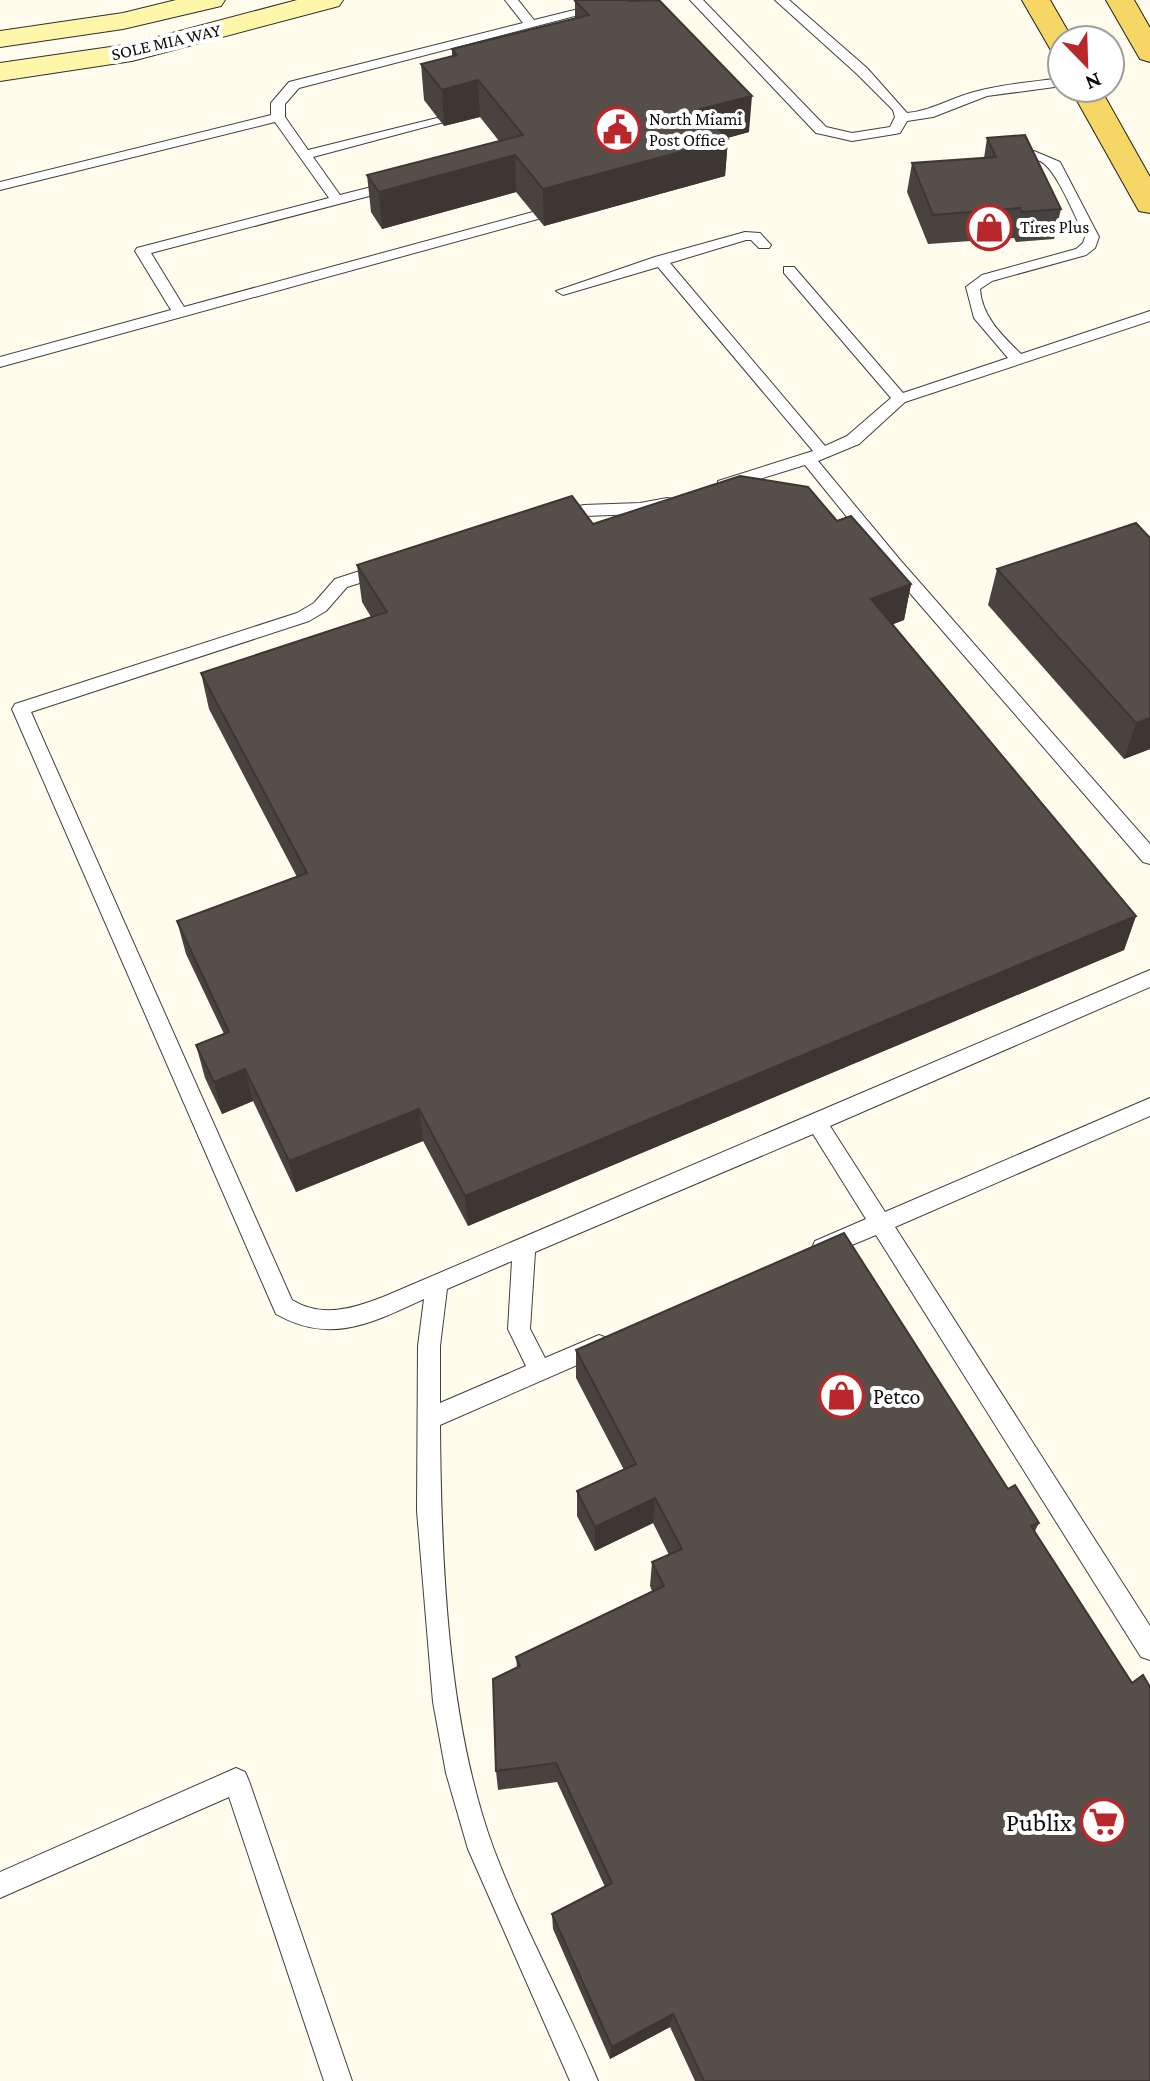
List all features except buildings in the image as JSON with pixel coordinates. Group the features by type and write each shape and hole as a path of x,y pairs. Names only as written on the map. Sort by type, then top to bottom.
{"main road":[{"path":"1036,0 1050,24"},
{"path":"1120,0 1150,53"},
{"path":"1094,104 1150,204"}],"street":[{"name":"SOLE MIA WAY","path":"0,39 123,21 211,0"},
{"name":"SOLE MIA WAY","path":"0,72 132,52 329,0"}],"lane":[{"path":"511,0 531,25"},
{"path":"337,200 278,117 276,110 283,93 309,79 630,0"},
{"path":"696,0 821,130 852,137 868,137 895,130 902,117 899,109 862,71 781,0"},
{"path":"902,117 926,117 960,100 1008,88 1046,84"},
{"path":"0,186 278,117"},
{"path":"305,155 437,122"},
{"path":"993,157 1031,154 1046,157 1055,165 1092,237 1090,245 1081,252 987,278 973,287 972,300 980,318 1018,359"},
{"path":"180,313 142,251 414,180"},
{"path":"0,362 533,216"},
{"path":"563,291 745,236 755,236 764,245"},
{"path":"660,260 816,456 895,565 1150,857"},
{"path":"789,270 900,399"},
{"path":"705,491 816,456 853,440 900,399 1150,316"},
{"path":"539,521 569,512 627,510 680,499"},
{"path":"408,562 341,583 320,607 303,617 21,709 284,1307 307,1319 334,1320 362,1315 1150,978"},
{"path":"810,1254 1150,1107"},
{"path":"817,1123 1150,1648"},
{"path":"524,1248 519,1329 539,1370"},
{"path":"437,1283 429,1346 429,1511 445,1702 459,1773 481,1849 584,2081"},
{"path":"429,1419 624,1334"},
{"path":"0,1885 236,1781 338,2081"}],"place":[{"name":"North Miami Post Office","path":"618,129"},
{"name":"Tires Plus","path":"989,227"},
{"name":"Petco","path":"842,1396"},
{"name":"Publix","path":"1103,1822"}]}
